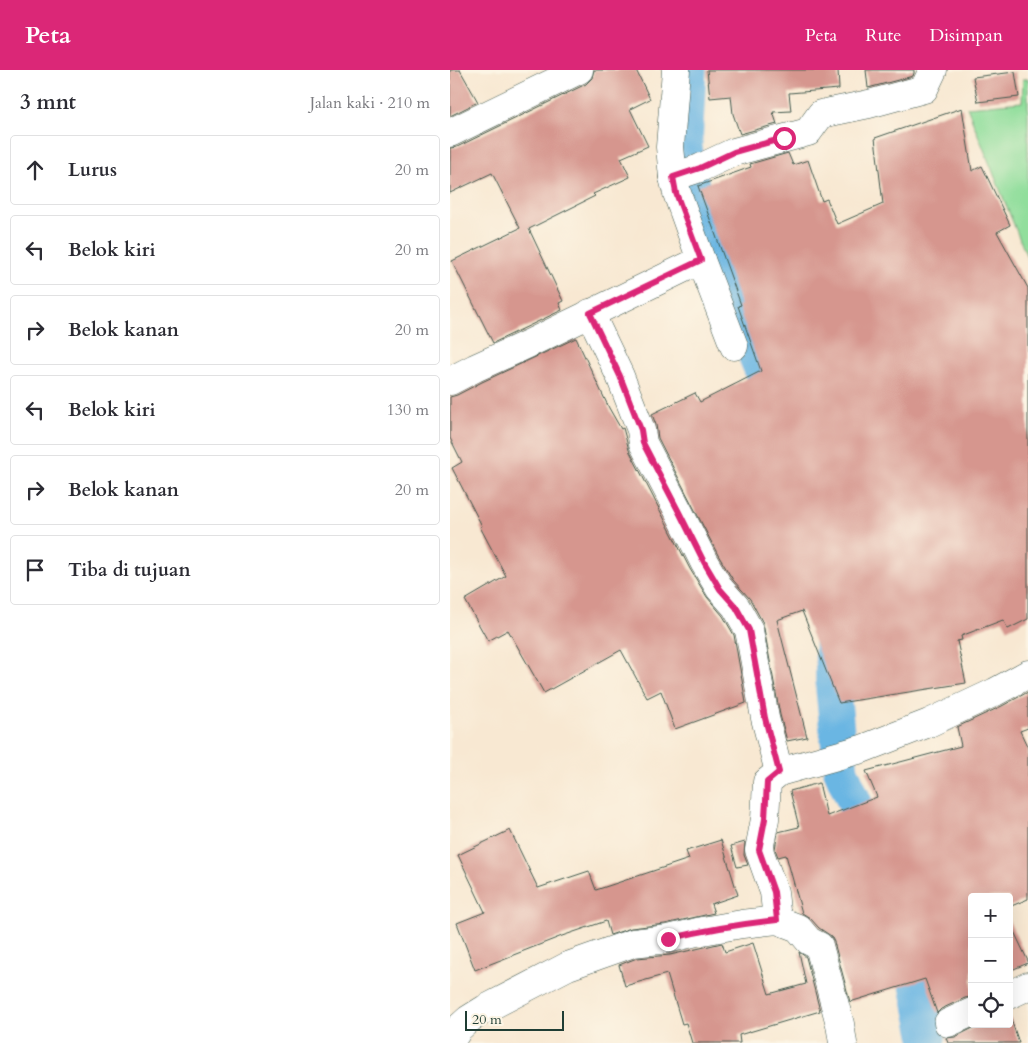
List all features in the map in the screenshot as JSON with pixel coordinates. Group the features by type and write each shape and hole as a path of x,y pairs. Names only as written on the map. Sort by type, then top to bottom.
{"street":[{"path":"450,133 579,70"},
{"path":"676,70 670,147 685,173"},
{"path":"734,346 676,193 685,173 734,152 808,132 821,114 869,104 924,89 933,70"},
{"path":"450,381 701,260"},
{"path":"590,313 620,376 641,430 643,443 704,562 720,589 736,607 749,630 765,718 779,772"},
{"path":"777,920 774,892 759,850 765,819 767,782 779,772 862,750 929,723 1028,674"},
{"path":"450,1043 459,1028 469,1019 568,966 633,944 742,924 777,920 798,928 809,941 819,946 838,1016 843,1043"},
{"path":"1013,993 1028,986"}],"green space":[{"path":"1023,79 1028,79 1028,260 967,107 1022,102"}],"building":[{"path":"450,70 460,70 478,102 450,116"},
{"path":"594,70 636,70 650,99 630,109 648,146 621,158 630,177 593,194 595,196 529,229 563,301 559,303 562,310 493,343 452,261 520,228 492,173 450,193 450,148 457,147 586,84 592,78"},
{"path":"707,70 838,70 839,89 789,93 791,111 773,112 777,124 740,134 733,114 731,96 710,98"},
{"path":"866,70 914,70 914,73 913,76 868,88"},
{"path":"1015,72 1019,97 978,102 973,77"},
{"path":"962,108 972,171 982,166 1010,225 997,232 1028,288 1028,619 1008,629 1003,620 961,636 962,640 957,641 966,683 839,703 802,611 777,620 807,737 787,741 780,715 763,623 750,599 733,580 718,555 658,438 652,414 695,393 700,402 761,371 738,306 741,305 698,186 751,167 750,164 788,153 793,165 808,160 822,201 827,199 837,224 883,204 875,138"},
{"path":"576,338 609,408 621,429 623,428 629,450 690,569 734,635 746,703 675,729 661,691 647,698 621,650 544,693 508,630 488,641 465,600 506,576 452,468 462,462 450,438 450,397"},
{"path":"1028,692 1028,728 1020,731 1028,748 1028,899 1013,905 1013,893 968,893 968,998 941,1009 937,1013 925,979 850,1002 834,942 831,936 802,913 786,855 778,857 775,849 778,832 799,827 790,791 819,783 827,816 877,797 866,771 961,746 957,727"},
{"path":"510,830 538,888 589,871 596,890 689,859 686,851 721,840 738,895 711,904 714,913 665,924 631,928 610,935 606,921 475,970 457,923 485,912 458,855"},
{"path":"745,842 744,855 748,865 737,867 731,846"},
{"path":"1013,929 1028,961 1028,963 1013,969"},
{"path":"722,943 725,952 753,943 769,994 806,984 799,952 806,957 820,1011 739,1035 740,1043 692,1043 686,1023 682,1024 667,974 625,986 619,965 637,958 670,955"},
{"path":"1013,1025 1019,1043 948,1043 946,1038 955,1037 973,1028 1013,1028"}],"waterway":[{"path":"689,70 685,147 690,179 728,290 777,407"},
{"path":"832,639 833,690 841,771 875,850"},
{"path":"904,937 915,976 928,1039 927,1043"}],"route":[{"path":"668,939 742,924 777,920 774,892 759,850 765,819 767,782 779,772 765,718 749,630 736,607 720,589 704,562 643,443 641,430 620,376 590,313 701,260 676,193 673,177 700,168 734,152 784,138"}]}
